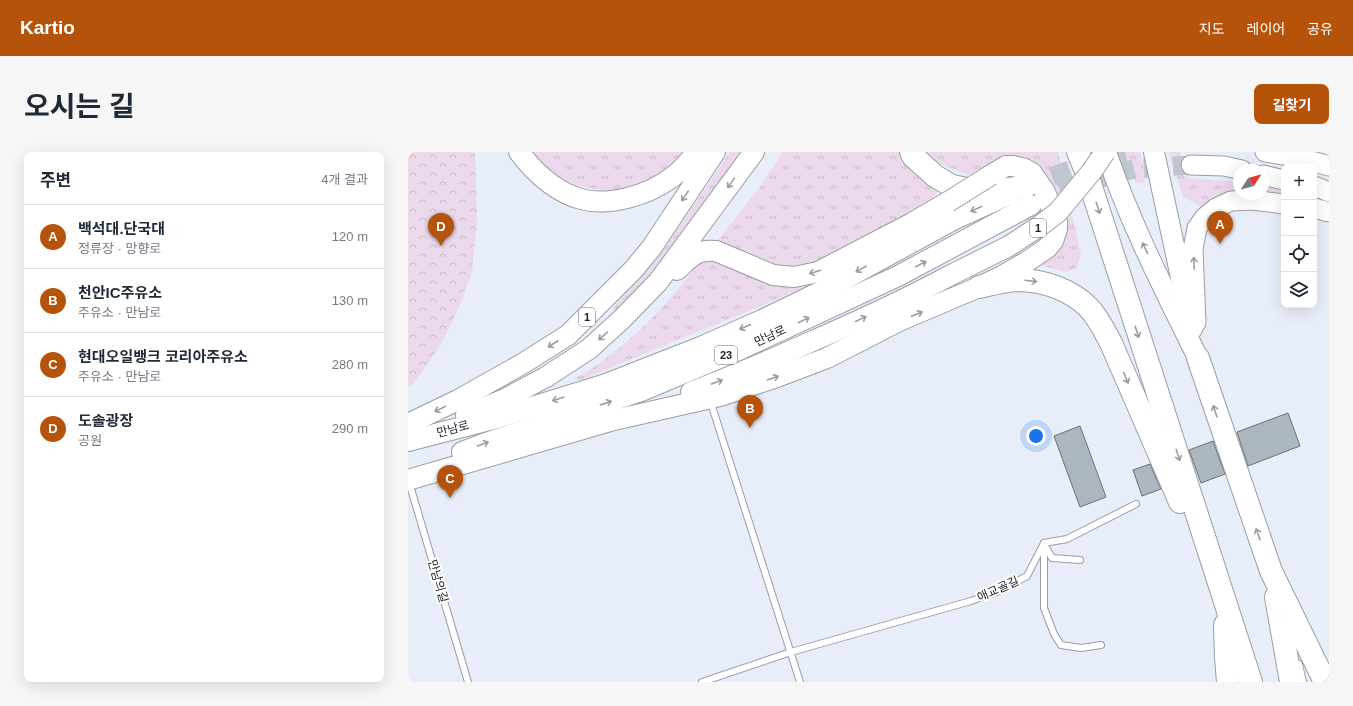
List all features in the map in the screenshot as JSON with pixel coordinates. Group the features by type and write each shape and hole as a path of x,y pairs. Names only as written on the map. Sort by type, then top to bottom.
{"highway":[{"path":"519,152 544,180 581,199 600,202 632,197 650,190 671,178 684,167 696,152"},
{"name":"1","path":"408,424 458,400 522,364 568,335 634,269 652,247 715,152"},
{"path":"622,319 658,282 754,152"},
{"path":"911,152 913,156 935,176 952,186 983,192 1028,196"},
{"path":"1106,152 1133,221 1162,286 1198,358"},
{"name":"1","path":"408,480 614,420 730,378 845,327 1009,246 1041,226 1062,207 1106,152"},
{"path":"1154,152 1198,358 1271,571 1325,682"},
{"path":"1082,158 1251,682"},
{"path":"408,434 468,415 505,399 546,377 589,349 693,256 701,251 716,251 773,276 794,277 818,272 912,223 1006,166 1025,169 1032,173 1045,192 1057,222 1058,229 1053,241 1047,248 1002,276 979,288 899,321 827,358 777,377 709,398 614,420"},
{"name":"만남로","path":"408,441 497,418 606,384 703,346 762,320 830,287 953,220 1028,196"},
{"name":"만남로","path":"408,474 483,444 641,391 741,349 898,276 1028,196"},
{"path":"979,288 1002,282 1021,280 1041,283 1074,295 1088,307 1101,323 1224,601 1228,682"},
{"path":"1271,571 1291,682"}],"main road":[{"path":"1265,152 1301,158 1329,166"},
{"path":"1191,165 1224,166 1233,168"},
{"path":"1269,176 1281,179"},
{"path":"1317,187 1329,192"},
{"path":"1198,358 1193,249 1197,228 1205,217 1216,208 1231,201 1252,200 1281,204"},
{"path":"1317,209 1329,212"}],"lane":[{"path":"709,398 800,682"},
{"name":"만남의길","path":"408,480 468,682"},
{"path":"1044,543 1067,539 1136,504"},
{"path":"1044,543 1052,558 1080,560"},
{"path":"1044,543 1044,608 1054,634 1061,645 1081,648 1100,645"},
{"name":"애교골길","path":"791,652 971,601 999,591 1027,576 1044,543"},
{"path":"1271,571 1290,625"},
{"path":"702,682 791,652"},
{"path":"1297,656 1303,682"}],"green space":[{"path":"408,152 475,152 477,219 472,272 458,310 439,348 413,384 408,387"},
{"path":"530,152 690,152 673,169 634,190 608,191 583,187 555,177"},
{"path":"730,152 744,152 654,271 619,310 614,312 614,307 664,249"},
{"path":"783,152 901,152 939,190 925,208 805,269 772,266 717,241 760,187"},
{"path":"926,152 1058,152 1081,254 1077,267 1067,272 1036,264 1065,225 1006,158 989,164 968,175 938,163"},
{"path":"1122,152 1140,152 1146,177 1143,183 1135,182"},
{"path":"1169,152 1180,152 1183,170 1188,178 1233,182 1233,191 1202,207 1183,197"},
{"path":"1269,187 1281,190 1281,195 1269,194"},
{"path":"710,259 813,283 583,379 577,380 575,378 594,367 641,329 666,304 699,262"}],"building":[{"path":"1288,413 1300,446 1248,466 1237,432"},
{"path":"1080,426 1106,497 1080,507 1054,436"},
{"path":"1213,441 1225,474 1201,483 1189,450"},
{"path":"1150,464 1161,489 1142,496 1133,470"}],"tunnel":[{"path":"1025,187 1089,163 1128,152"},
{"path":"1034,204 1098,179 1134,169 1191,165"}],"place":[{"name":"백석대.단국대","path":"1220,244"},
{"name":"도솔광장","path":"441,246"},
{"name":"천안IC주유소","path":"750,428"},
{"name":"현대오일뱅크 코리아주유소","path":"450,498"}]}
